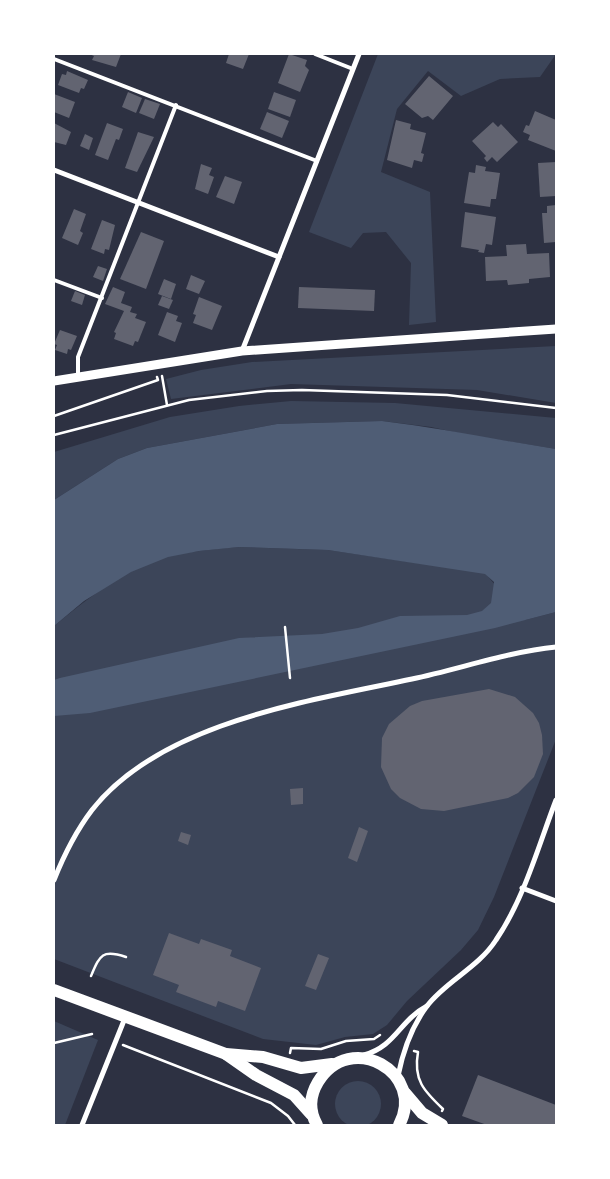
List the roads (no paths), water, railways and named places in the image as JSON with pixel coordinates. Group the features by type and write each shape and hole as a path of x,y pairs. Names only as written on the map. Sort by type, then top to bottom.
{"main road":[{"path":"54,990 226,1054 263,1057 301,1068 332,1064 359,1057 382,1065 398,1079 405,1093 422,1113 442,1125"},
{"path":"226,1054 256,1075 294,1095 311,1114 317,1125"},
{"path":"311,1114 314,1088 332,1064"},
{"path":"399,1125 404,1109 405,1093"}],"street":[{"path":"242,351 358,54"},
{"path":"54,170 279,257"},
{"path":"54,381 242,351 556,329"},
{"path":"54,880 76,833 113,788 136,769 194,737 294,704 444,673 514,653 556,647"},
{"path":"359,1057 384,1047 413,1013 427,1006 487,952 510,917 556,800"},
{"path":"522,888 556,901"},
{"path":"398,1079 410,1036 427,1006"},
{"path":"82,1125 125,1018"}],"lane":[{"path":"315,54 353,69"},
{"path":"54,59 317,161"},
{"path":"78,377 76,362 176,105"},
{"path":"54,280 102,298"}]}
